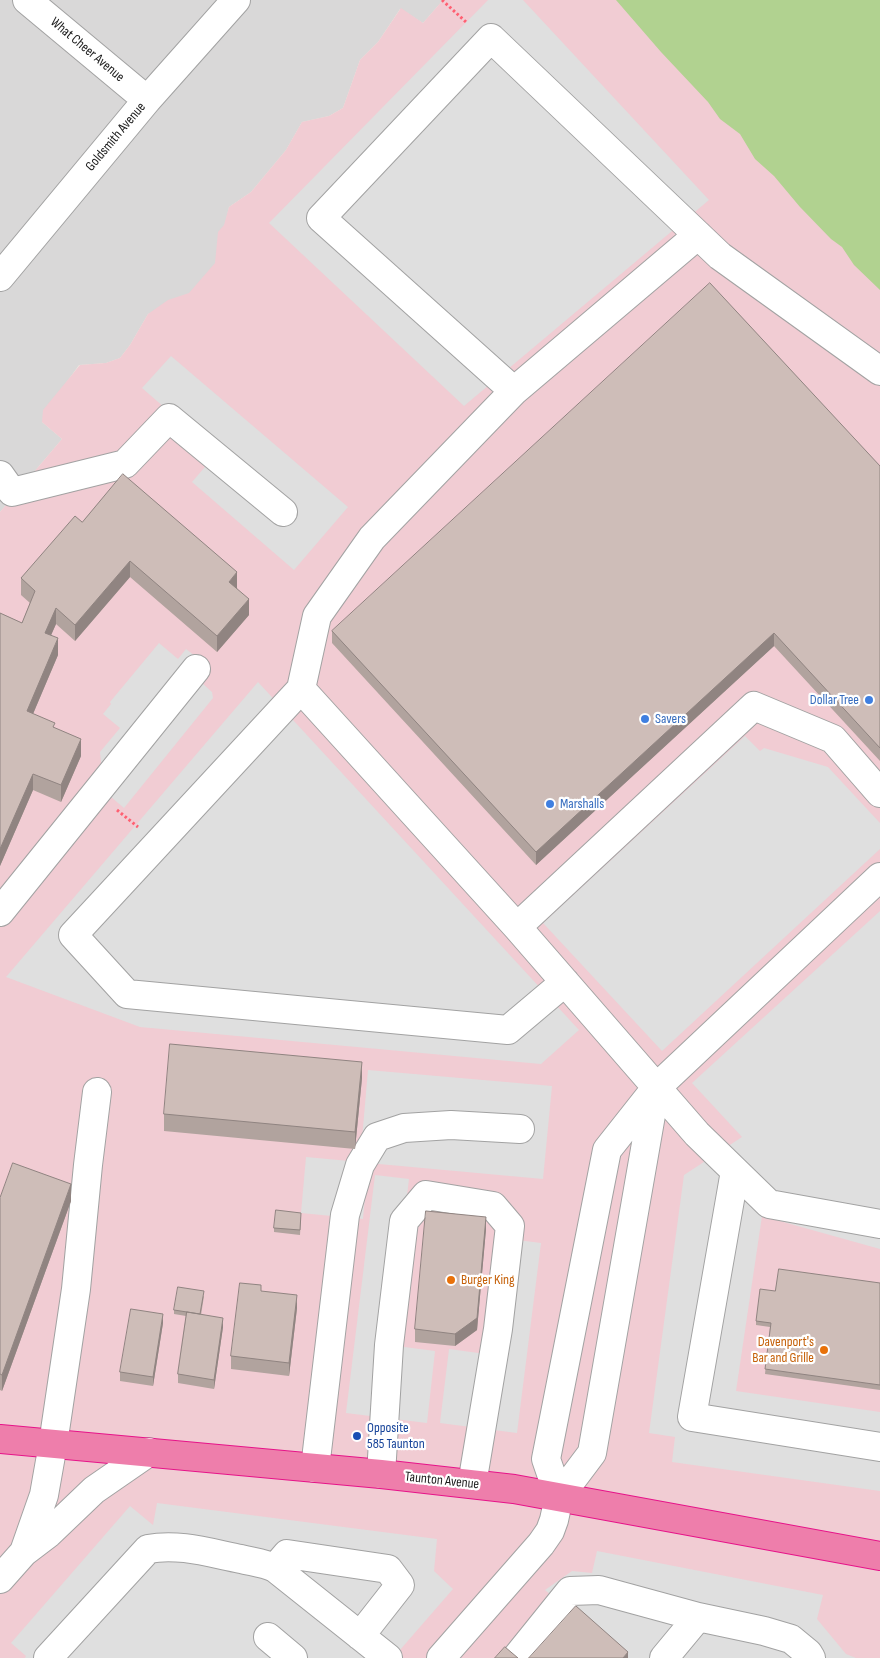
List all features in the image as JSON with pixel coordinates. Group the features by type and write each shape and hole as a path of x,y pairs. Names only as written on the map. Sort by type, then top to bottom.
{"highway":[{"name":"Taunton Avenue","path":"0,1439 472,1484 558,1497 880,1556"},
{"path":"843,1549 880,1576"}],"street":[{"name":"What Cheer Avenue","path":"28,0 147,100"},
{"name":"Goldsmith Avenue","path":"0,277 147,100 236,0"},
{"path":"514,391 320,218 491,38 720,256 880,371"},
{"path":"565,982 508,1030 127,994 73,935 301,689 317,616 372,538 514,391 698,235"},
{"path":"0,475 12,492 125,464 169,418 284,512"},
{"path":"0,912 196,669"},
{"path":"301,689 517,927 696,1134 769,1204 880,1224"},
{"path":"517,927 754,706 833,739 880,793"},
{"path":"441,1658 541,1544 550,1531 554,1520 558,1497 546,1459 607,1150 656,1088 880,877"},
{"path":"558,1497 592,1453 656,1088"},
{"path":"24,1552 44,1495 53,1444 76,1289 97,1092"},
{"path":"315,1468 345,1215 360,1165 377,1137 404,1128 452,1125 520,1129"},
{"path":"735,1171 692,1417 880,1446"},
{"path":"381,1474 389,1345 404,1221 426,1194 493,1206 510,1226 498,1329 472,1484"},
{"path":"0,1579 24,1552 49,1533 94,1490 149,1452"},
{"path":"48,1658 148,1550 176,1547 264,1563 275,1568 388,1658"},
{"path":"275,1568 287,1554 388,1569 400,1585 360,1636"},
{"path":"516,1658 570,1591 600,1590 698,1617 792,1639 811,1658"},
{"path":"664,1658 698,1617"},
{"path":"268,1637 293,1658"}],"path":[{"path":"442,0 466,22"},
{"path":"96,792 158,843"}],"shaded area":[{"path":"0,0 443,0 423,23 400,9 378,42 360,60 343,108 329,116 302,122 286,150 251,192 229,207 214,276 198,291 148,314 120,358 106,363 79,365 42,422 62,439 0,512"},
{"path":"443,0 627,0 880,262 880,1658 0,1658 0,512 62,439 42,422 43,410 80,365 106,363 120,358 148,314 168,300 189,293 215,263 218,232 224,225 229,207 251,192 286,150 302,122 329,116 343,108 360,60 378,42 401,8 423,23"},
{"path":"488,0 523,0 709,200 464,406 269,223"},
{"path":"171,356 348,507 294,570 192,482 217,453 142,388"},
{"path":"159,643 178,659 186,649 209,667 202,683 212,692 213,698 124,808 104,791 100,752 120,728 103,714 111,704 110,702"},
{"path":"258,682 579,1030 541,1064 140,1027 6,977"},
{"path":"745,736 760,751 764,748 828,767 880,823 880,849 662,1051 543,923"},
{"path":"880,911 880,1249 762,1216 736,1391 880,1412 880,1491 672,1462 675,1437 649,1433 684,1175 742,1137 692,1083"},
{"path":"368,1070 552,1086 543,1179 368,1163 363,1219 301,1213 306,1157 360,1162"},
{"path":"375,1175 409,1179 389,1345 435,1351 427,1423 346,1413"},
{"path":"509,1239 541,1243 517,1433 440,1423 449,1349 493,1355"},
{"path":"157,1503 437,1539 434,1571 453,1589 393,1658 25,1658 26,1656 11,1643 130,1506 153,1525"},
{"path":"597,1551 823,1595 817,1619 846,1654 856,1658 624,1658 545,1590 572,1571 592,1573"}],"green space":[{"path":"616,0 880,0 880,290 854,265 842,247 831,239 800,207 774,176 755,159 740,134 720,119 708,102"}],"building":[{"path":"710,283 880,466 880,748 774,633 536,852 332,631"},
{"path":"123,474 237,572 229,582 249,599 217,636 130,561 75,625 56,608 45,633 58,638 27,711 55,723 53,727 81,739 61,785 33,774 0,849 0,613 22,623 35,591 21,578 75,516 82,522"},
{"path":"170,1044 362,1062 355,1132 164,1114"},
{"path":"13,1163 71,1184 2,1375 0,1374 0,1198"},
{"path":"276,1210 301,1213 300,1230 274,1228"},
{"name":"Burger King","path":"426,1211 486,1217 477,1318 455,1334 415,1329"},
{"name":"Davenport's Bar and Grille","path":"779,1269 880,1283 880,1385 765,1369 771,1323 756,1321 760,1289 775,1291"},
{"path":"240,1283 261,1285 261,1291 297,1295 289,1363 231,1356"},
{"path":"178,1287 204,1291 200,1314 174,1310"},
{"path":"131,1309 163,1314 153,1377 120,1372"},
{"path":"187,1312 223,1318 214,1380 178,1374"},
{"path":"576,1606 628,1652 623,1658 529,1658"},
{"path":"505,1647 518,1658 495,1658"}],"place":[{"name":"Dollar Tree","path":"869,700"},
{"name":"Savers","path":"645,719"},
{"name":"Marshalls","path":"550,804"},
{"name":"Burger King","path":"451,1280"},
{"name":"Davenport's Bar and Grille","path":"824,1350"},
{"name":"Opposite 585 Taunton","path":"357,1436"}]}
